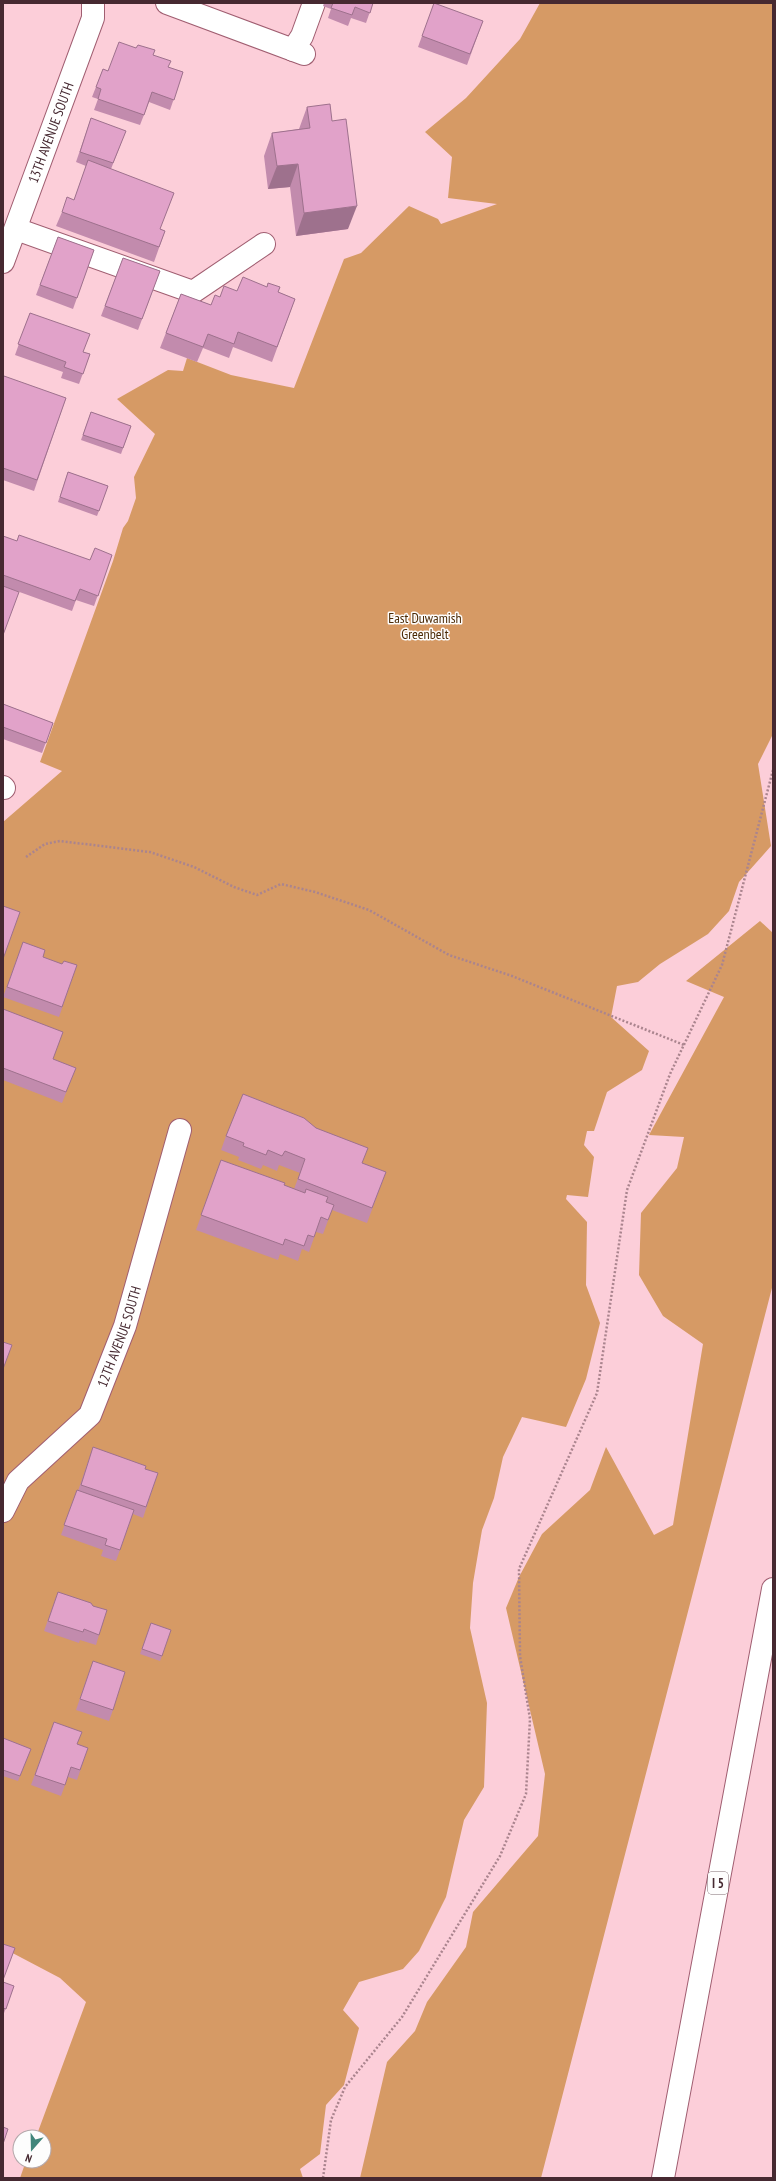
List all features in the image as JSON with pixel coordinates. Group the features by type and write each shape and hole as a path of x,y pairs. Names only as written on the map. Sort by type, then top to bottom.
{"main road":[{"name":"13TH AVENUE SOUTH","path":"3,262 93,18 93,3"},
{"path":"167,3 299,52 302,36 314,3"},
{"path":"16,229 193,292 264,244"},
{"name":"12TH AVENUE SOUTH","path":"3,1511 18,1480 90,1415 125,1326 180,1130"},
{"name":"I 5","path":"663,2178 773,1589"}],"path":[{"path":"323,2178 330,2120 345,2087 402,2017 500,1856 526,1794 530,1720 520,1656 519,1569 597,1393 626,1190 670,1074 722,965 773,770"},
{"path":"26,858 45,844 60,841 150,852 194,867 234,887 257,894 281,884 315,892 369,910 448,955 512,976 684,1045"}],"green space":[{"name":"East Duwamish Greenbelt","path":"540,3 773,3 773,734 758,764 771,846 739,882 729,911 708,934 660,964 638,982 617,986 611,1017 649,1051 642,1070 607,1092 594,1131 587,1131 584,1145 594,1157 588,1197 567,1195 566,1199 587,1222 586,1285 600,1323 586,1379 566,1427 522,1417 503,1457 494,1498 482,1530 473,1583 470,1628 487,1703 484,1787 464,1820 446,1897 419,1951 403,1969 359,1982 343,2010 359,2028 344,2085 326,2105 320,2154 300,2169 303,2178 20,2178 23,2169 52,2169 52,2129 39,2129 86,2002 60,1978 3,1948 3,822 62,771 40,762 113,561 123,528 128,521 136,498 134,477 155,434 117,399 168,370 183,371 187,358 231,375 294,388 344,259 361,253 409,206 438,219 441,224 497,204 448,198 452,157 425,132 466,98 520,39"},
{"path":"760,921 773,933 773,1284 541,2178 360,2178 387,2062 415,2031 427,2002 466,1947 473,1912 538,1836 545,1774 506,1608 519,1577 542,1534 590,1490 606,1447 654,1535 673,1525 703,1344 663,1316 639,1275 641,1213 677,1168 684,1137 649,1135 724,997 686,981"}],"building":[{"path":"333,3 373,3 370,13 355,7 352,15 331,8"},
{"path":"434,3 483,21 470,54 422,36"},
{"path":"119,42 136,48 138,45 155,50 153,55 171,61 168,67 183,72 174,100 152,92 144,115 98,99 101,89 96,87 103,69 108,71"},
{"path":"330,104 332,121 346,119 357,206 304,213 298,164 277,166 272,133 310,128 307,107"},
{"path":"91,118 126,131 113,163 80,152"},
{"path":"88,160 174,193 160,229 165,231 159,247 62,212 67,197 74,200"},
{"path":"58,237 94,250 77,298 40,285"},
{"path":"123,258 160,271 142,319 105,306"},
{"path":"243,277 267,287 268,283 280,287 278,292 295,299 277,347 238,332 234,344 208,334 203,347 166,333 181,294 211,305 215,295 220,297 224,286 237,291"},
{"path":"30,313 90,334 83,352 90,354 83,374 64,367 66,362 18,344"},
{"path":"4,376 66,398 37,480 3,468"},
{"path":"91,412 131,426 123,448 83,435"},
{"path":"68,472 108,486 99,511 60,497"},
{"path":"19,535 90,560 95,548 112,555 98,596 80,589 75,601 3,575 3,536 17,541"},
{"path":"3,586 19,592 3,635"},
{"path":"3,704 53,723 46,743 3,727"},
{"path":"3,906 20,912 3,959"},
{"path":"23,942 45,950 43,957 62,964 64,961 77,965 62,1007 7,987"},
{"path":"3,1009 63,1032 53,1059 76,1068 66,1092 3,1068"},
{"path":"243,1094 304,1118 316,1128 368,1148 362,1163 386,1172 372,1208 298,1179 305,1159 285,1151 282,1156 268,1150 266,1155 243,1146 244,1143 226,1136"},
{"path":"221,1160 285,1183 284,1185 305,1193 306,1189 328,1197 326,1202 334,1205 328,1220 321,1217 314,1237 308,1235 304,1246 285,1239 283,1245 201,1215"},
{"path":"3,1342 12,1345 3,1369"},
{"path":"93,1447 146,1466 145,1469 158,1473 146,1507 81,1485"},
{"path":"77,1490 134,1510 120,1550 105,1545 107,1539 64,1525"},
{"path":"58,1592 107,1610 99,1635 84,1629 83,1632 48,1621"},
{"path":"151,1623 171,1630 162,1656 142,1649"},
{"path":"93,1661 125,1672 113,1710 80,1699"},
{"path":"54,1722 82,1732 77,1744 88,1748 80,1770 71,1767 65,1785 35,1775"},
{"path":"3,1738 31,1749 20,1776 3,1770"},
{"path":"3,1944 15,1948 3,1980"},
{"path":"3,1982 14,1986 6,2009 3,2008"},
{"path":"3,2127 8,2129 3,2144"}]}
